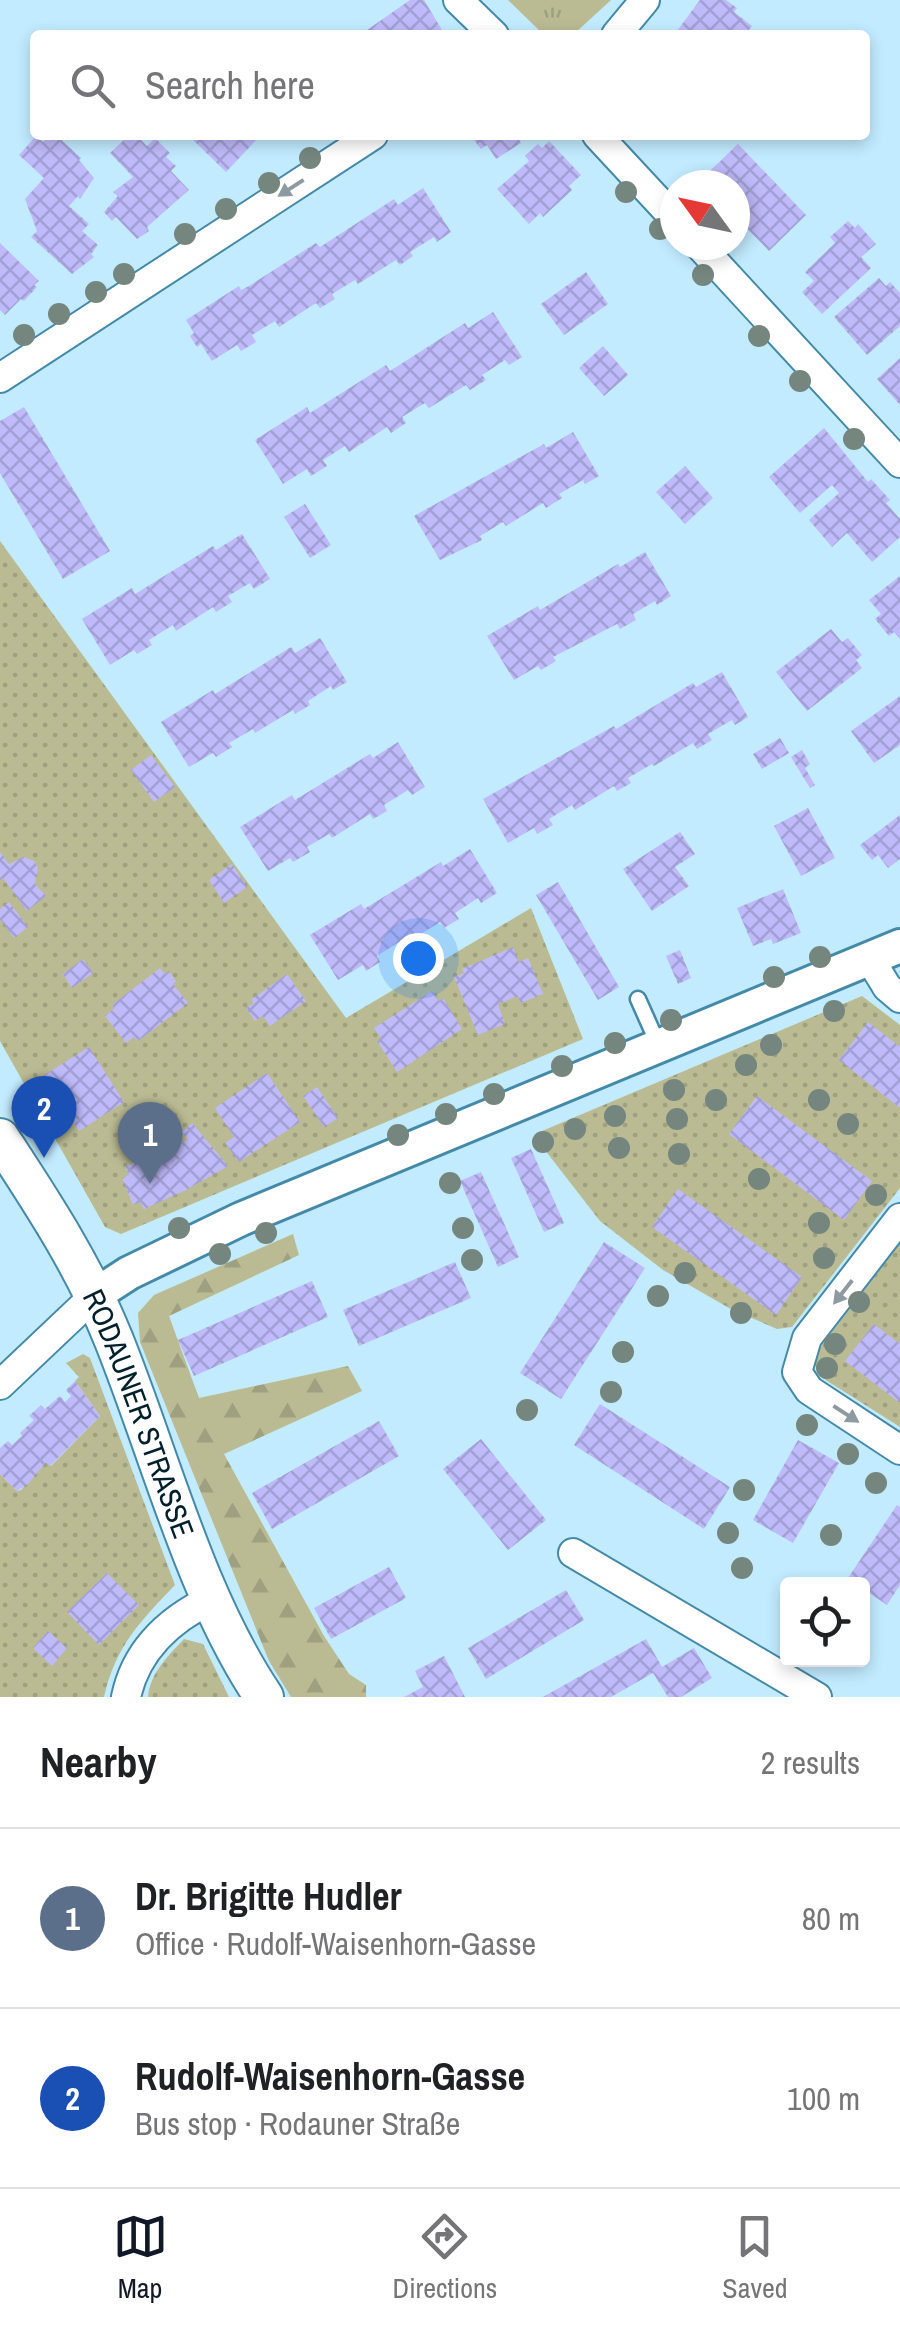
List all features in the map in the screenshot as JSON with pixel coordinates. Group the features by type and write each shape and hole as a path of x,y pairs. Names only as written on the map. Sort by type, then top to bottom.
{"main road":[{"name":"RODAUNER STRASSE","path":"0,1138 70,1246 94,1295 212,1599 243,1666 264,1697"}],"street":[{"path":"458,0 489,30"},
{"path":"620,30 645,0"},
{"path":"0,378 365,140"},
{"path":"602,140 660,203"},
{"path":"713,260 900,463"},
{"path":"0,1385 94,1295 128,1273 241,1219 900,946"},
{"path":"870,960 887,987 900,998"},
{"path":"900,1218 806,1338 796,1372 809,1390 900,1450"},
{"path":"573,1554 817,1697"},
{"path":"126,1697 129,1683 149,1646 182,1613 212,1599"}],"lane":[{"path":"638,999 660,1048"}],"green space":[{"path":"508,0 611,0 578,30 539,30"},
{"path":"0,541 346,1018 531,908 583,1039 121,1234 105,1227 0,1041"},
{"path":"862,996 900,1025 900,1188 792,1327 777,1329 729,1308 663,1270 600,1221 538,1139 542,1131"},
{"path":"293,1234 299,1255 169,1316 199,1398 348,1366 362,1391 224,1454 324,1636 349,1674 366,1685 366,1697 291,1697 269,1661 140,1342 138,1313 154,1295"},
{"path":"900,1243 900,1427 821,1377 813,1361"},
{"path":"83,1354 90,1358 175,1585 123,1648 104,1697 0,1697 0,1474 17,1491 21,1490 46,1462 51,1466 100,1416 75,1381 79,1377 66,1363"},
{"path":"184,1639 203,1644 229,1697 148,1697 156,1673"}],"building":[{"path":"410,0 424,0 442,30 367,30"},
{"path":"700,0 726,0 752,26 749,30 678,30"},
{"path":"32,140 61,140 81,158 94,178 80,199 78,196 69,206 89,224 82,231 98,245 91,254 94,257 72,274 31,237 37,231 25,199 44,178 19,155"},
{"path":"124,140 141,140 147,146 157,140 176,166 171,171 189,190 137,239 116,217 112,221 104,212 118,196 113,192 133,177 110,153"},
{"path":"193,140 256,140 226,172"},
{"path":"474,140 521,143 496,159 487,145 481,149"},
{"path":"549,141 581,175 569,186 572,190 543,217 540,213 529,224 497,189 529,161 525,156 538,144 542,148"},
{"path":"738,144 806,215 769,251 750,231 750,170 711,170"},
{"path":"423,188 451,232 437,242 434,237 410,252 413,256 400,265 396,260 358,284 355,280 332,294 335,299 320,308 316,303 279,327 275,321 252,335 256,342 241,351 237,345 212,361 201,344 197,347 186,320 316,243 320,247 394,199 398,205"},
{"path":"848,221 855,228 858,224 876,244 861,257 871,268 822,314 802,292 814,281 805,272 835,243 830,237"},
{"path":"0,243 39,281 24,301 21,299 5,315 0,310"},
{"path":"586,272 608,304 564,335 541,304"},
{"path":"879,278 886,286 890,282 900,293 900,326 867,355 834,317"},
{"path":"493,312 522,357 509,365 505,360 482,375 486,380 470,390 466,385 429,408 425,403 402,417 406,423 391,433 387,427 349,452 345,446 323,460 327,466 311,476 307,469 283,484 255,440 307,407 310,413 386,365 390,371 465,323 468,328"},
{"path":"603,346 628,375 604,396 579,368"},
{"path":"900,358 900,405 877,379"},
{"path":"24,407 110,551 63,579 0,473 0,421"},
{"path":"824,428 868,482 871,479 890,500 886,503 900,519 900,537 872,562 847,533 832,547 809,520 839,493 832,485 800,513 769,477"},
{"path":"573,432 599,476 559,494 562,498 546,508 543,503 506,526 503,522 480,536 482,540 440,560 414,516"},
{"path":"685,466 713,498 685,524 656,492"},
{"path":"305,504 331,545 310,558 284,517"},
{"path":"242,534 270,579 254,589 250,583 228,596 232,602 216,612 213,607 176,631 173,625 149,640 152,645 137,654 134,650 110,665 82,619 132,588 135,594 213,546 216,550"},
{"path":"645,552 671,596 633,614 636,620 620,629 617,624 553,657 556,661 541,670 538,666 514,680 487,636"},
{"path":"900,576 900,639 894,632 889,636 875,619 881,614 869,600"},
{"path":"831,629 842,642 848,638 862,655 856,660 862,668 807,711 776,672"},
{"path":"320,638 347,682 333,690 331,686 295,714 293,710 255,733 253,729 229,743 232,747 216,757 213,753 189,767 161,722 291,647 295,653"},
{"path":"722,672 748,717 735,725 732,720 708,734 712,740 697,749 693,743 652,764 628,778 631,783 617,791 614,786 575,810 572,805 549,819 553,825 537,834 534,828 508,843 483,799 614,726 616,729 693,683 696,687"},
{"path":"900,696 900,745 874,763 851,731"},
{"path":"780,738 789,753 762,769 753,754"},
{"path":"398,742 425,787 412,795 408,790 384,805 387,811 373,819 370,814 332,838 329,834 307,847 310,852 268,871 240,827 292,795 295,800 370,754 373,758"},
{"path":"802,750 810,764 805,768 815,785 810,788 791,757"},
{"path":"151,755 175,787 154,802 131,770"},
{"path":"808,808 835,858 801,876 774,826"},
{"path":"900,815 900,859 888,868 878,855 872,860 860,845"},
{"path":"680,832 695,854 675,867 689,886 652,911 623,869"},
{"path":"470,849 497,893 481,903 478,898 455,913 459,919 444,928 440,922 402,946 399,942 377,956 380,962 366,971 363,965 338,980 310,935 361,904 364,909"},
{"path":"0,852 9,864 24,857 34,861 38,868 35,884 46,896 27,911 3,878 0,880"},
{"path":"232,864 247,887 224,903 209,880"},
{"path":"558,882 619,987 598,1000 536,895"},
{"path":"783,889 801,933 773,944 771,939 753,946 737,908"},
{"path":"9,902 28,927 14,938 0,919 0,909"},
{"path":"513,947 519,962 528,958 543,994 521,1003 518,996 498,1004 505,1024 478,1035 454,977 464,973 462,969"},
{"path":"680,950 691,978 678,984 666,956"},
{"path":"83,959 93,973 72,988 63,974"},
{"path":"160,968 165,974 169,971 176,981 173,984 188,1003 138,1041 134,1037 126,1043 105,1016 115,1008 112,1005"},
{"path":"287,974 306,1001 270,1026 263,1016 255,1021 246,1008 254,1003 251,1000"},
{"path":"432,991 439,1001 443,998 462,1029 397,1072 377,1041 381,1038 374,1028"},
{"path":"868,1022 900,1047 900,1108 839,1060"},
{"path":"89,1047 124,1102 79,1131 43,1076"},
{"path":"267,1073 300,1122 239,1162 225,1143 234,1137 215,1108"},
{"path":"317,1087 338,1118 324,1127 303,1096"},
{"path":"757,1096 872,1181 844,1220 729,1134"},
{"path":"192,1123 228,1166 144,1209 140,1202 133,1205 122,1178 129,1175 125,1167 188,1140 182,1132"},
{"path":"531,1149 564,1223 544,1232 511,1158"},
{"path":"481,1172 519,1257 498,1267 460,1181"},
{"path":"678,1189 802,1277 776,1315 652,1227"},
{"path":"604,1242 645,1268 561,1399 520,1373"},
{"path":"455,1262 471,1298 359,1346 343,1310"},
{"path":"312,1281 328,1317 194,1376 178,1340"},
{"path":"874,1324 900,1344 900,1403 845,1361"},
{"path":"75,1381 100,1416 50,1466 46,1462 17,1491 0,1474 0,1448 8,1441 12,1445 22,1436 20,1433 34,1420 29,1416 41,1405 45,1409 60,1396 65,1402 71,1396 66,1390"},
{"path":"600,1404 730,1487 704,1529 574,1445"},
{"path":"379,1421 399,1456 272,1529 252,1493"},
{"path":"481,1439 546,1520 508,1550 443,1469"},
{"path":"798,1440 839,1463 793,1543 753,1520"},
{"path":"897,1505 900,1507 900,1585 887,1605 870,1593 870,1577 849,1577"},
{"path":"389,1567 406,1598 331,1639 314,1608"},
{"path":"107,1573 139,1605 99,1645 67,1612"},
{"path":"566,1590 584,1620 486,1679 468,1648"},
{"path":"48,1631 67,1648 52,1666 33,1648"},
{"path":"646,1639 662,1667 694,1648 712,1678 681,1697 668,1697 653,1673 611,1697 543,1697"},
{"path":"444,1656 465,1697 404,1697 423,1687 415,1671"}],"place":[{"name":"Rudolf-Waisenhorn-Gasse","path":"44,1158"},
{"name":"Dr. Brigitte Hudler","path":"150,1184"}]}
